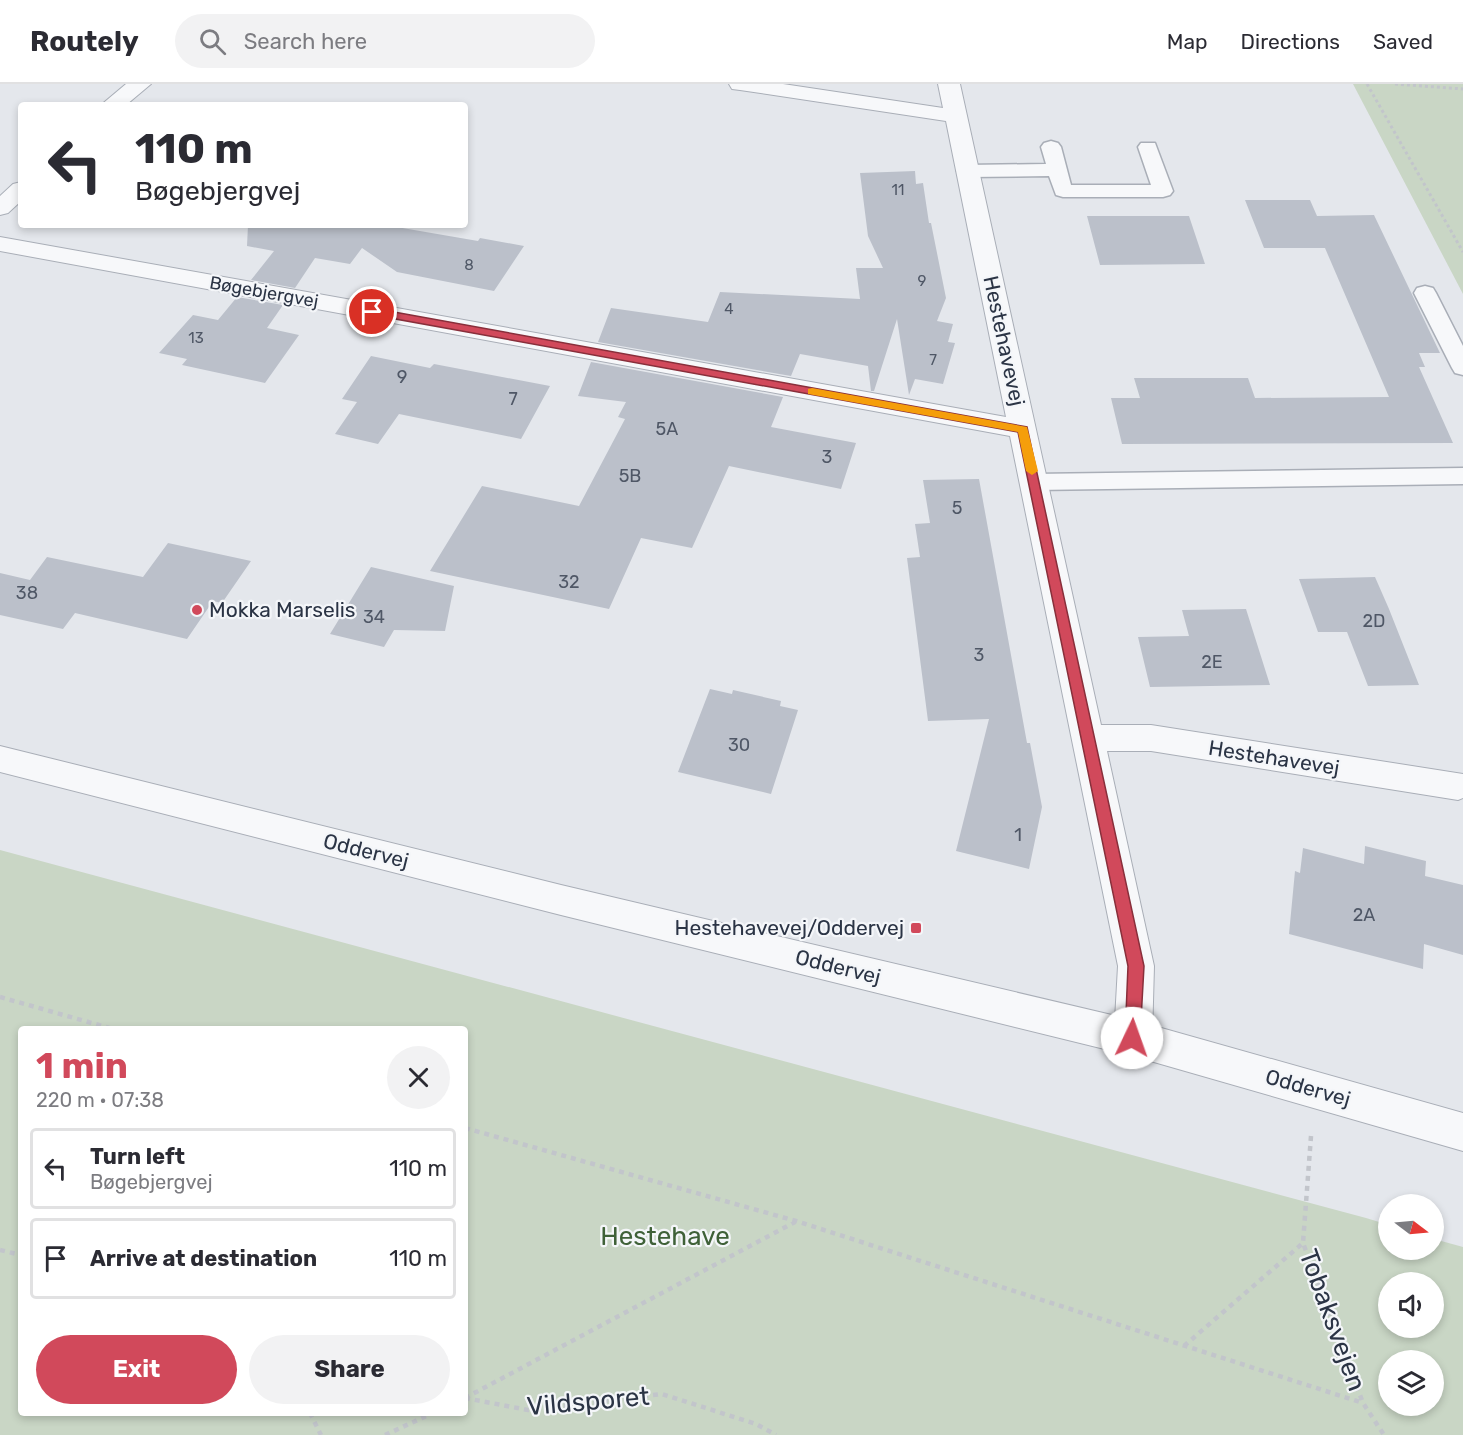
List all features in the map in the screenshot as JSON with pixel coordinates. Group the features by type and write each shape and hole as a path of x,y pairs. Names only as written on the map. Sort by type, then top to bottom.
{"street":[{"path":"116,102 140,84"},
{"path":"740,84 955,116"},
{"name":"Hestehavevej","path":"949,84 1136,966 1132,1038"},
{"path":"0,208 18,192"},
{"name":"Bøgebjergvej","path":"0,244 1023,429"},
{"name":"Hestehavevej","path":"1089,738 1151,738 1458,786"},
{"name":"Oddervej","path":"0,759 573,903 1132,1038 1463,1132"}],"lane":[{"path":"1052,147 1063,191 1163,191 1148,147"},
{"path":"967,171 1058,170"},
{"path":"1425,293 1463,368"},
{"path":"1034,482 1463,476"}],"path":[{"path":"1367,84 1463,252"},
{"path":"1395,84 1463,89"},
{"path":"0,997 102,1026"},
{"name":"Tobaksvejen","path":"1314,1090 1303,1243 1363,1403 1384,1435"},
{"path":"468,1129 796,1221 1363,1403"},
{"path":"468,1396 796,1221"},
{"path":"1184,1346 1303,1243"},
{"path":"0,1250 18,1255"},
{"name":"Vildsporet","path":"468,1399 528,1410 662,1394 756,1424 776,1435"},
{"path":"312,1416 321,1435"},
{"path":"385,1435 426,1416"}],"green space":[{"path":"1353,84 1463,84 1463,294"},
{"name":"Hestehave","path":"0,850 1366,1218 1378,1222 1378,1260 1444,1260 1444,1242 1463,1247 1463,1435 0,1435"}],"building":[{"path":"915,171 916,184 923,183 929,223 931,223 946,298 937,321 953,324 948,342 955,343 943,384 915,379 909,395 897,319 874,391 871,391 868,366 800,354 791,376 598,342 611,308 708,322 720,292 860,299 856,268 883,268 868,236 860,173"},
{"path":"1245,200 1310,200 1317,216 1374,215 1440,353 1419,353 1425,367 1419,367 1453,443 1122,444 1111,398 1140,398 1134,378 1248,378 1255,398 1389,397 1325,248 1264,248"},
{"path":"1087,216 1189,216 1205,264 1100,265"},
{"path":"248,228 402,228 524,246 494,291 397,272 362,248 350,264 315,258 295,288 251,280 274,251 247,246"},
{"path":"237,297 283,305 267,328 299,335 265,383 182,365 187,359 159,353 193,315 218,320"},
{"path":"371,356 430,368 434,364 550,386 521,439 399,414 378,444 335,434 357,402 342,399"},
{"path":"591,362 783,397 771,427 856,443 841,489 729,466 692,548 641,538 609,609 430,571 482,486 579,506 625,419 618,417 626,402 578,396"},
{"path":"979,479 1027,743 1030,743 1042,807 1029,869 956,851 989,719 928,721 907,558 920,557 915,524 930,523 923,480"},
{"path":"168,543 251,561 222,603 213,601 187,639 75,613 63,629 0,615 0,573 30,580 47,557 143,577"},
{"path":"371,567 454,586 445,631 394,630 384,647 330,634"},
{"path":"1375,577 1419,685 1368,686 1347,632 1318,632 1299,579"},
{"path":"1246,609 1270,685 1150,687 1138,637 1189,636 1182,610"},
{"path":"710,689 732,694 733,690 781,701 780,706 798,710 771,794 678,772"},
{"path":"1365,846 1426,861 1425,876 1463,885 1463,955 1424,944 1423,969 1289,934 1295,871 1300,873 1303,848 1364,864"}],"slow traffic":[{"path":"812,391 1023,429 1032,471"}],"place":[{"name":"Mokka Marselis","path":"197,610"},
{"name":"Hestehavevej/Oddervej","path":"916,928"}],"route":[{"path":"372,312 1023,429 1136,966 1132,1038"}]}
